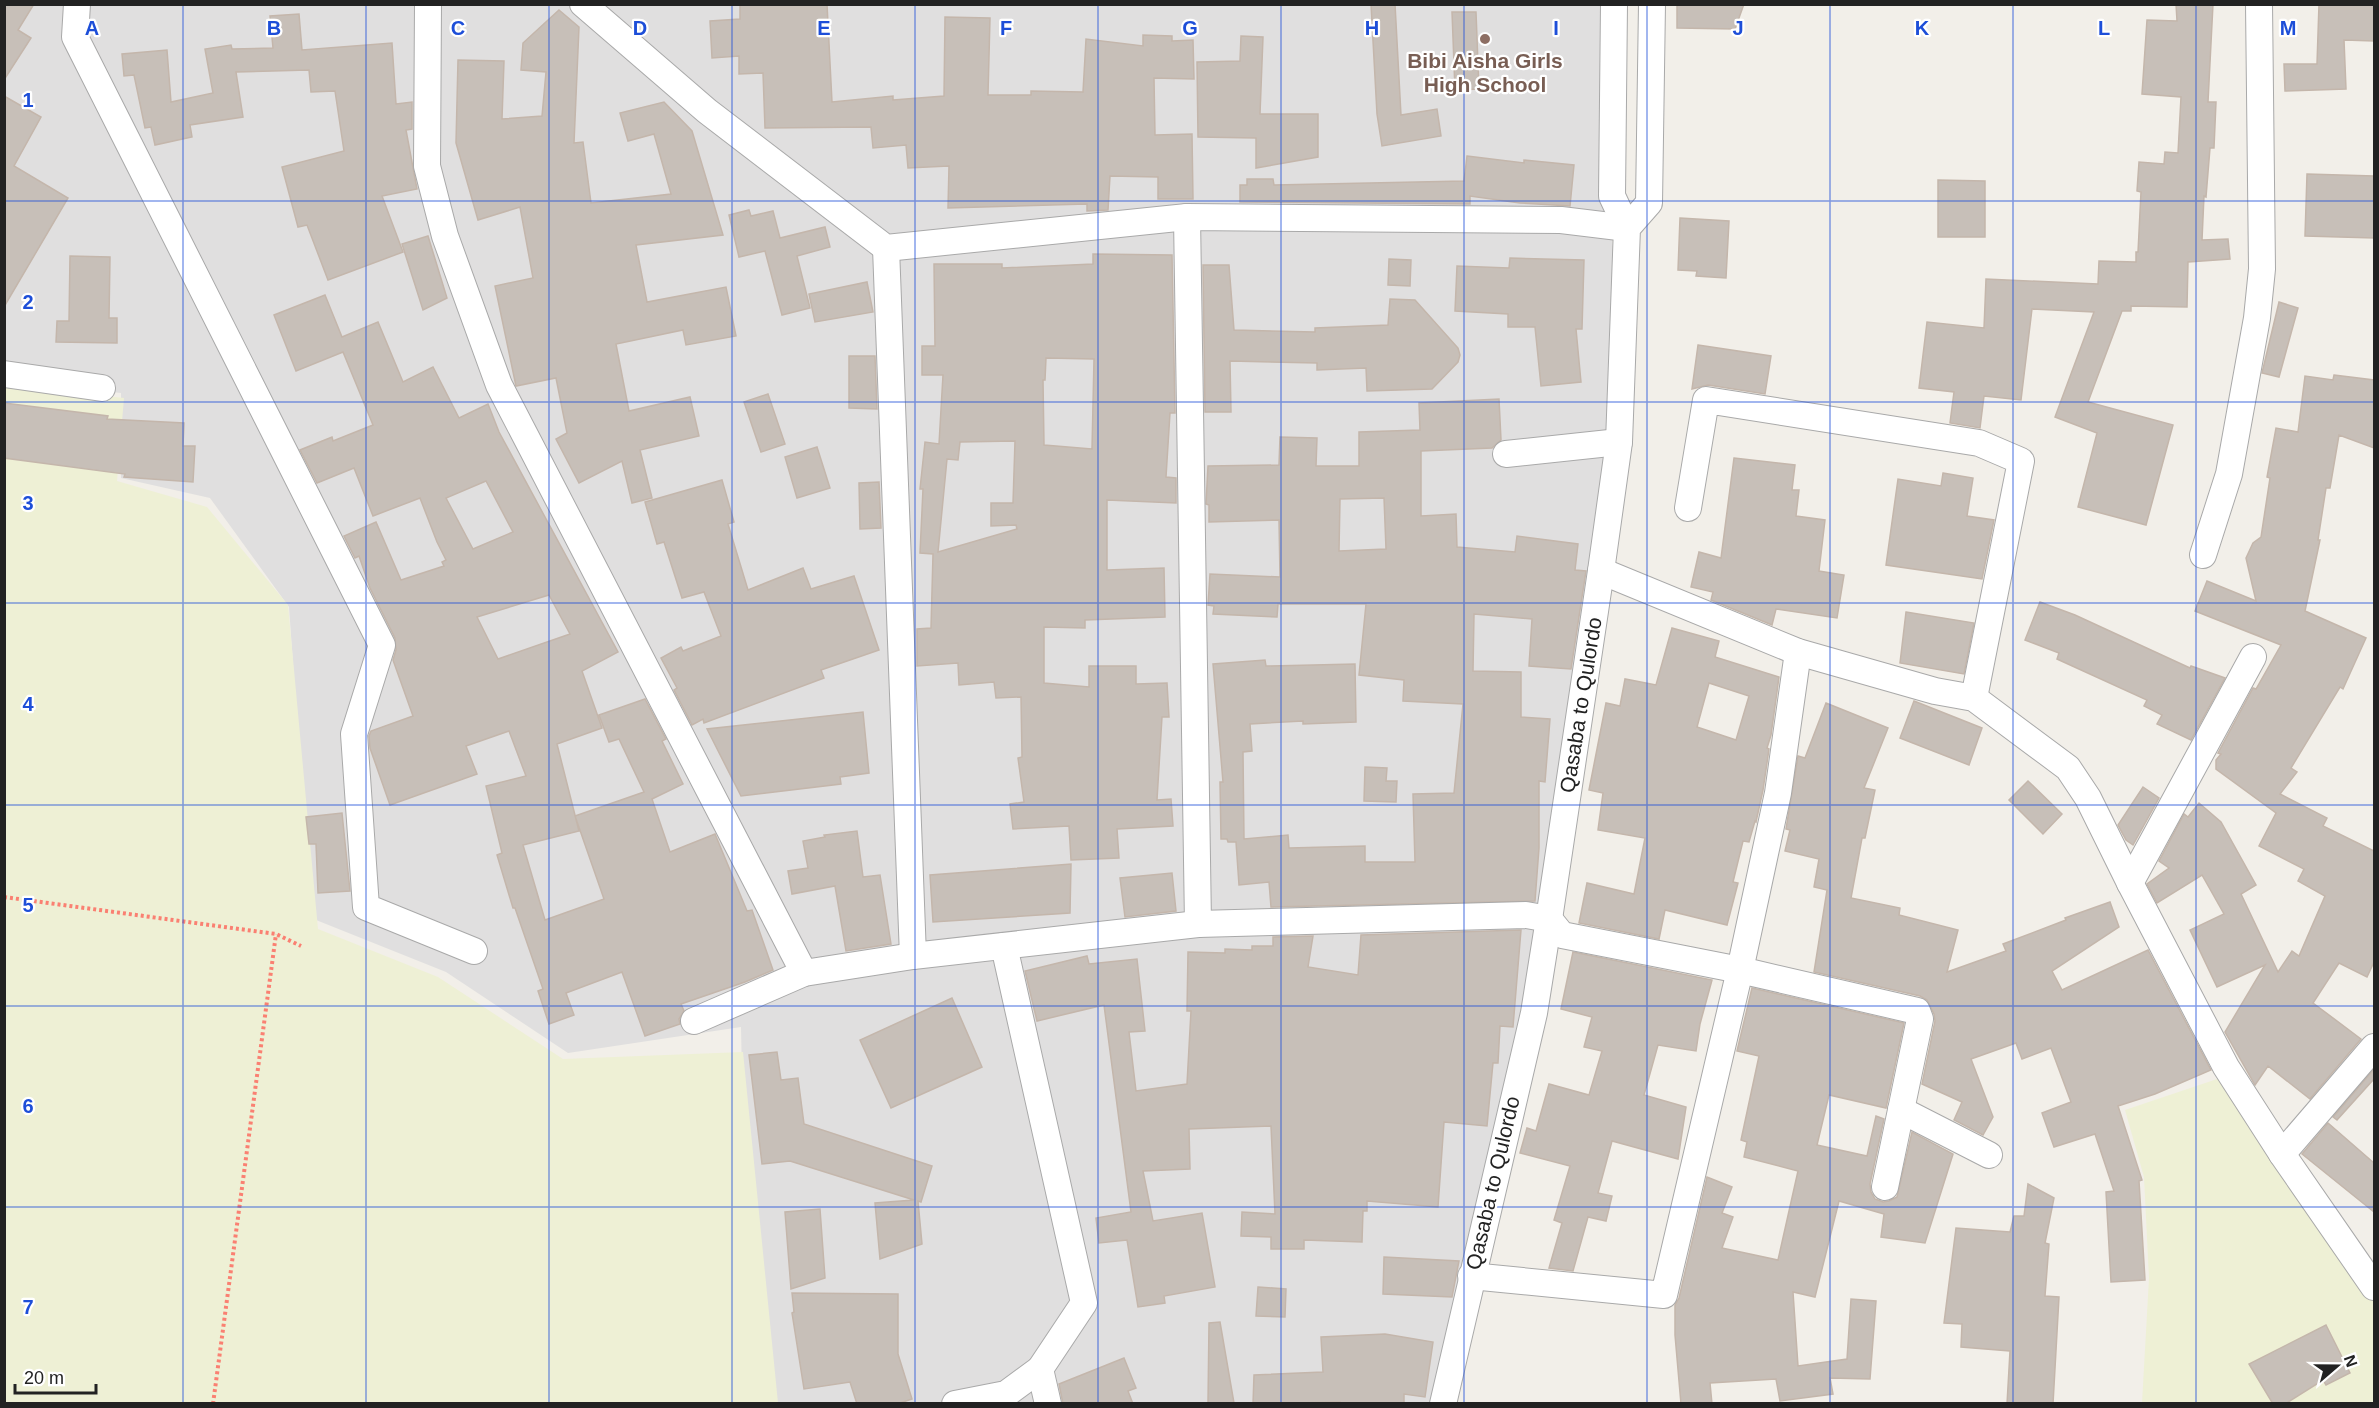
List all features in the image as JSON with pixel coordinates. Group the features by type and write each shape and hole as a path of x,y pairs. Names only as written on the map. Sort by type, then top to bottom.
{"street":[{"path":"77,4 75,37 382,645 354,734 366,907 474,951"},
{"path":"428,4 427,166 445,236 499,385 804,973"},
{"path":"583,4 707,111 886,248 1187,217 1561,220 1627,228"},
{"path":"1614,4 1612,196 1627,228"},
{"path":"1627,228 1649,203 1652,4"},
{"path":"2203,555 2229,474 2257,318 2262,270 2259,4"},
{"path":"1187,217 1197,924"},
{"name":"Qasaba to Qulordo","path":"1446,1403 1471,1276 1534,1013 1549,919 1619,442 1627,228"},
{"path":"886,248 913,956"},
{"path":"4,374 102,388"},
{"path":"1688,508 1706,400 1979,443 2021,461 1974,698"},
{"path":"1506,454 1619,442"},
{"path":"1601,571 1798,652 1935,691 1974,698 2068,768 2088,798 2226,1067 2282,1154 2374,1287"},
{"path":"1471,1276 1664,1295 1740,970 1778,793 1798,652"},
{"path":"2130,883 2253,657"},
{"path":"694,1021 804,973 913,956 1197,924 1526,915 1549,919 1562,935 1740,970 1917,1011 1920,1019 1884,1187"},
{"path":"955,1404 1006,1394 1040,1369 1084,1303 1004,946"},
{"path":"2282,1154 2374,1047"},
{"path":"1901,1110 1989,1155"},
{"path":"1040,1369 1048,1404"}],"path":[{"path":"4,897 276,934 301,946"},
{"path":"213,1404 276,934"}],"shaded area":[{"path":"5,5 1614,5 1611,202 1614,293 1612,432 1512,1084 1444,1403 647,1403 748,1368 741,1027 568,1053 446,972 311,918 289,607 210,498 121,478 121,393 5,380"}],"green space":[{"path":"5,385 124,398 117,481 207,507 288,605 318,929 438,977 563,1059 743,1052 778,1403 5,1404"},
{"path":"2229,1075 2374,1297 2374,1403 2142,1403 2149,1278 2144,1177 2125,1110"}],"building":[{"path":"4,4 34,4 18,30 31,38 4,80"},
{"path":"740,4 827,4 832,102 893,96 893,100 944,96 945,17 990,18 988,95 1031,95 1031,91 1083,92 1086,39 1143,46 1143,35 1172,36 1172,41 1193,40 1194,79 1154,78 1155,135 1192,134 1193,199 1158,199 1158,177 1110,176 1108,210 1087,211 1087,204 948,208 949,166 908,168 906,145 873,148 871,127 765,128 763,73 739,74 739,56 712,58 710,21 740,19"},
{"path":"1371,4 1395,4 1401,115 1437,109 1441,136 1382,146 1377,114"},
{"path":"1677,4 1744,4 1735,29 1677,28"},
{"path":"2176,4 2213,4 2208,102 2216,102 2214,148 2210,148 2206,197 2204,196 2202,240 2228,239 2230,259 2188,262 2187,307 2131,306 2131,311 2122,311 2088,402 2173,425 2146,525 2078,507 2097,433 2055,417 2094,312 2032,309 2021,400 1984,396 1980,428 1950,423 1954,392 1919,388 1927,322 1984,328 1986,279 2098,284 2099,261 2136,262 2141,192 2137,191 2139,162 2164,164 2165,152 2178,153 2181,97 2142,94 2147,20 2177,21"},
{"path":"2319,4 2374,4 2374,41 2344,40 2346,89 2285,91 2284,64 2317,64"},
{"path":"559,10 579,27 574,143 583,142 591,203 671,194 654,134 628,141 620,113 664,102 692,131 723,235 636,245 647,302 726,287 736,336 686,345 683,330 616,344 629,411 690,397 699,436 640,450 652,498 632,503 622,461 579,483 556,439 567,433 556,378 516,386 495,286 533,278 520,207 478,220 456,143 458,60 504,61 502,119 542,116 546,72 521,70 523,43"},
{"path":"1452,12 1476,12 1479,89 1455,90"},
{"path":"299,14 302,50 392,43 396,104 412,102 412,129 406,130 417,189 382,196 403,252 328,280 307,225 298,227 282,167 344,151 335,91 311,92 309,70 236,72 243,117 190,125 192,137 155,145 151,127 145,128 134,75 124,76 122,54 167,50 171,102 213,93 205,49 231,45 232,49 273,48 270,16"},
{"path":"1241,36 1263,37 1260,114 1318,114 1318,157 1256,168 1256,138 1198,137 1197,62 1240,61"},
{"path":"4,96 41,117 14,166 68,198 4,307"},
{"path":"1467,156 1524,163 1524,160 1574,165 1570,206 1520,203 1470,196 1470,204 1240,202 1240,185 1247,185 1247,179 1273,179 1274,185 1464,181"},
{"path":"2307,174 2374,176 2374,238 2305,236"},
{"path":"1938,180 1985,181 1985,237 1938,237"},
{"path":"749,210 751,216 773,211 780,238 825,227 830,247 797,256 810,308 782,315 765,251 739,257 729,215"},
{"path":"1680,218 1729,221 1726,278 1696,276 1697,271 1678,270"},
{"path":"428,236 447,298 423,310 402,244"},
{"path":"1093,254 1172,255 1175,413 1170,413 1166,477 1176,478 1176,503 1107,500 1107,570 1164,568 1165,617 1085,620 1085,628 1044,627 1044,683 1089,687 1089,666 1136,666 1136,684 1167,683 1169,717 1162,717 1157,800 1171,799 1173,826 1117,829 1119,858 1071,860 1069,826 1013,829 1010,804 1024,802 1018,758 1022,757 1021,697 996,698 994,682 959,685 958,663 917,666 917,629 931,628 933,554 920,553 923,489 920,489 925,442 939,444 943,375 922,375 922,346 935,346 934,264 1002,264 1002,268 1093,264","holes":["1046,358 1094,359 1092,449 1044,445 1043,380 1045,380","1015,441 1013,503 991,503 991,526 1016,525 1017,529 938,552 947,459 958,460 960,442"]},
{"path":"70,256 110,257 109,318 117,318 117,343 56,342 57,321 69,321"},
{"path":"1510,258 1584,260 1582,329 1576,329 1581,382 1541,386 1535,327 1508,327 1508,314 1455,311 1457,266 1509,268"},
{"path":"1389,259 1411,260 1410,286 1388,285"},
{"path":"1203,265 1229,265 1234,330 1315,332 1315,328 1388,325 1390,299 1415,300 1458,348 1460,355 1458,362 1432,389 1367,391 1366,368 1317,370 1317,363 1230,361 1231,412 1205,412"},
{"path":"867,282 873,312 815,322 809,294"},
{"path":"325,295 342,337 378,322 403,382 433,367 459,418 488,404 499,432 618,652 582,671 602,728 557,744 575,816 644,792 619,739 609,742 599,715 645,699 666,739 662,741 683,784 652,799 670,852 715,834 747,911 752,910 773,970 681,1004 684,1011 679,1019 680,1024 645,1036 622,972 566,993 574,1015 549,1024 538,991 543,989 515,908 513,908 497,855 502,853 486,786 526,776 509,731 466,746 477,774 390,805 370,748 371,731 413,716 393,660 396,650 395,638 370,588 359,556 355,558 344,536 376,522 401,580 444,566 442,562 446,560 420,498 373,516 354,468 317,483 300,450 332,437 333,441 373,425 343,352 296,371 274,315","holes":["486,481 513,532 473,549 446,498","549,595 570,634 498,659 477,617","576,818 604,899 545,920 523,845 579,831"]},
{"path":"2279,302 2298,308 2279,377 2262,373"},
{"path":"1698,345 1771,356 1765,394 1708,385 1692,389"},
{"path":"849,356 875,356 877,409 849,408"},
{"path":"2334,375 2374,380 2374,448 2339,435 2330,488 2326,488 2318,540 2320,540 2305,611 2366,638 2343,689 2340,687 2291,768 2297,772 2280,794 2327,818 2323,826 2374,851 2374,962 2367,977 2339,963 2313,1003 2361,1039 2310,1099 2268,1066 2255,1085 2225,1032 2265,965 2217,987 2190,930 2224,914 2202,875 2157,903 2147,884 2169,868 2159,861 2184,814 2188,817 2199,803 2221,822 2256,885 2241,894 2278,972 2292,951 2299,956 2325,896 2298,881 2304,869 2259,846 2276,813 2216,769 2216,760 2221,754 2218,753 2253,688 2256,689 2281,645 2195,611 2207,581 2256,601 2246,558 2253,543 2261,537 2270,478 2267,477 2276,428 2298,432 2305,376 2333,380"},
{"path":"768,394 785,444 761,452 744,402"},
{"path":"1499,399 1501,440 1492,448 1421,451 1421,516 1456,514 1457,547 1515,552 1517,536 1578,544 1575,570 1586,571 1571,669 1529,666 1532,619 1474,614 1473,671 1521,672 1521,717 1550,719 1545,782 1539,781 1539,848 1535,901 1271,907 1269,882 1239,885 1236,842 1221,839 1220,782 1223,782 1213,664 1265,660 1266,666 1355,664 1356,722 1303,724 1303,721 1250,724 1252,751 1243,752 1244,839 1288,835 1289,848 1365,846 1365,862 1415,862 1413,794 1454,793 1463,704 1403,701 1404,680 1359,675 1366,604 1278,604 1277,617 1213,614 1214,606 1208,605 1210,574 1280,577 1279,520 1209,522 1209,505 1206,504 1208,466 1279,465 1280,437 1317,438 1316,466 1359,466 1359,432 1420,430 1419,403","holes":["1384,498 1386,549 1339,551 1340,499"]},
{"path":"4,403 108,416 107,419 184,423 183,446 195,446 193,482 124,477 125,474 4,458"},
{"path":"817,447 830,488 797,498 785,457"},
{"path":"1734,458 1795,465 1792,490 1799,490 1796,516 1825,520 1819,571 1844,575 1837,618 1776,609 1772,625 1711,600 1713,592 1691,587 1699,552 1721,558"},
{"path":"1943,473 1973,478 1967,516 1994,520 1982,579 1886,565 1898,479 1941,486"},
{"path":"722,480 734,522 728,524 748,590 803,568 811,589 854,576 879,650 821,670 824,678 704,723 703,719 692,725 674,690 677,688 661,658 681,647 683,651 721,636 704,592 682,598 664,542 657,544 645,502"},
{"path":"879,482 881,528 860,529 859,483"},
{"path":"2040,602 2075,615 2190,668 2191,666 2225,678 2191,740 2157,724 2162,715 2144,706 2147,700 2057,659 2059,653 2025,640"},
{"path":"1906,612 1974,623 1964,674 1900,663"},
{"path":"1672,628 1719,641 1715,657 1779,677 1767,748 1769,749 1763,790 1749,842 1743,841 1733,882 1738,883 1727,925 1665,910 1659,939 1579,923 1587,883 1634,894 1645,838 1598,830 1603,793 1589,790 1606,703 1620,706 1625,679 1656,685","holes":["1709,683 1749,696 1736,740 1697,727"]},
{"path":"1914,701 1982,728 1969,765 1900,738"},
{"path":"1826,703 1888,728 1864,788 1875,790 1865,838 1862,838 1851,898 1900,908 1899,915 1958,930 1947,972 2006,951 2003,944 2110,902 2119,927 2052,971 2062,990 2148,950 2211,1070 2155,1094 2118,1106 2142,1180 2139,1181 2145,1280 2111,1282 2106,1192 2114,1191 2095,1134 2054,1147 2042,1113 2071,1102 2051,1048 2022,1059 2016,1043 1971,1059 1993,1117 1983,1135 1954,1120 1962,1102 1922,1084 1935,1021 1927,1000 1920,996 1814,972 1827,890 1814,887 1819,859 1785,851 1790,830 1786,829 1798,756 1805,758"},
{"path":"863,712 869,773 840,777 841,784 741,796 707,729"},
{"path":"1365,767 1387,768 1386,781 1397,781 1396,802 1364,801"},
{"path":"2028,781 2062,814 2043,834 2009,800"},
{"path":"2143,787 2159,798 2133,845 2126,840 2118,825"},
{"path":"342,813 350,891 318,893 316,844 309,844 306,817"},
{"path":"857,831 863,877 880,875 891,944 846,951 835,886 792,894 788,871 808,868 803,841 825,837 824,835"},
{"path":"1071,864 1070,913 933,922 930,875"},
{"path":"1172,873 1176,911 1125,917 1120,878"},
{"path":"1521,930 1513,1027 1500,1026 1498,1063 1493,1063 1487,1126 1444,1122 1438,1207 1367,1201 1367,1211 1363,1211 1362,1242 1304,1240 1304,1249 1271,1249 1271,1237 1241,1236 1242,1212 1275,1214 1271,1126 1189,1129 1190,1169 1143,1171 1153,1221 1202,1213 1215,1287 1164,1296 1165,1303 1138,1307 1127,1240 1099,1243 1096,1218 1131,1212 1104,1005 1037,1021 1025,971 1087,956 1089,964 1137,959 1145,1031 1129,1032 1136,1091 1187,1084 1191,1011 1187,1011 1188,952 1225,953 1225,949 1252,950 1252,946 1273,946 1273,937 1313,936 1308,967 1358,975 1361,935"},
{"path":"1573,952 1712,980 1700,1024 1696,1051 1658,1045 1644,1095 1686,1107 1678,1159 1612,1141 1598,1193 1612,1196 1606,1221 1588,1217 1573,1271 1549,1268 1562,1223 1554,1220 1570,1166 1520,1153 1527,1128 1536,1131 1549,1084 1589,1095 1602,1051 1584,1047 1592,1017 1561,1009"},
{"path":"1752,988 1904,1023 1886,1108 1829,1095 1817,1145 1867,1156 1876,1116 1884,1119 1870,1184 1875,1199 1883,1202 1897,1197 1912,1132 1953,1154 1925,1243 1881,1237 1884,1214 1839,1201 1815,1297 1793,1292 1798,1366 1847,1359 1851,1299 1876,1301 1870,1379 1830,1378 1833,1394 1780,1401 1776,1379 1710,1383 1712,1404 1681,1404 1675,1335 1675,1305 1679,1298 1707,1177 1732,1187 1722,1213 1733,1217 1722,1248 1778,1260 1798,1171 1744,1157 1747,1142 1741,1140 1759,1056 1737,1051"},
{"path":"952,998 982,1067 891,1108 860,1040"},
{"path":"777,1052 781,1080 798,1078 804,1124 932,1166 921,1202 918,1201 922,1244 880,1259 875,1203 914,1200 790,1161 762,1164 749,1055"},
{"path":"2374,1069 2374,1079 2337,1120 2333,1117"},
{"path":"2328,1123 2374,1163 2374,1212 2302,1154"},
{"path":"2028,1184 2054,1198 2045,1243 2049,1244 2045,1296 2059,1297 2053,1404 2007,1404 2010,1351 1961,1347 1962,1324 1944,1323 1956,1228 2010,1232 2014,1216 2024,1216"},
{"path":"820,1209 825,1278 791,1289 785,1212"},
{"path":"1384,1257 1459,1261 1452,1297 1383,1294"},
{"path":"1258,1287 1286,1289 1285,1317 1256,1316"},
{"path":"792,1293 898,1294 898,1354 912,1399 897,1404 857,1404 850,1382 804,1389 792,1313 794,1312"},
{"path":"1220,1322 1234,1403 1208,1403 1209,1323"},
{"path":"2326,1325 2350,1373 2326,1385 2323,1380 2285,1404 2273,1404 2249,1364"},
{"path":"1385,1334 1433,1342 1425,1397 1404,1394 1404,1404 1340,1404 1340,1402 1253,1404 1254,1375 1323,1372 1321,1337"},
{"path":"1124,1358 1136,1388 1128,1391 1133,1404 1063,1404 1059,1384"}],"place":[{"name":"Bibi Aisha Girls High School","path":"1485,39"}]}
